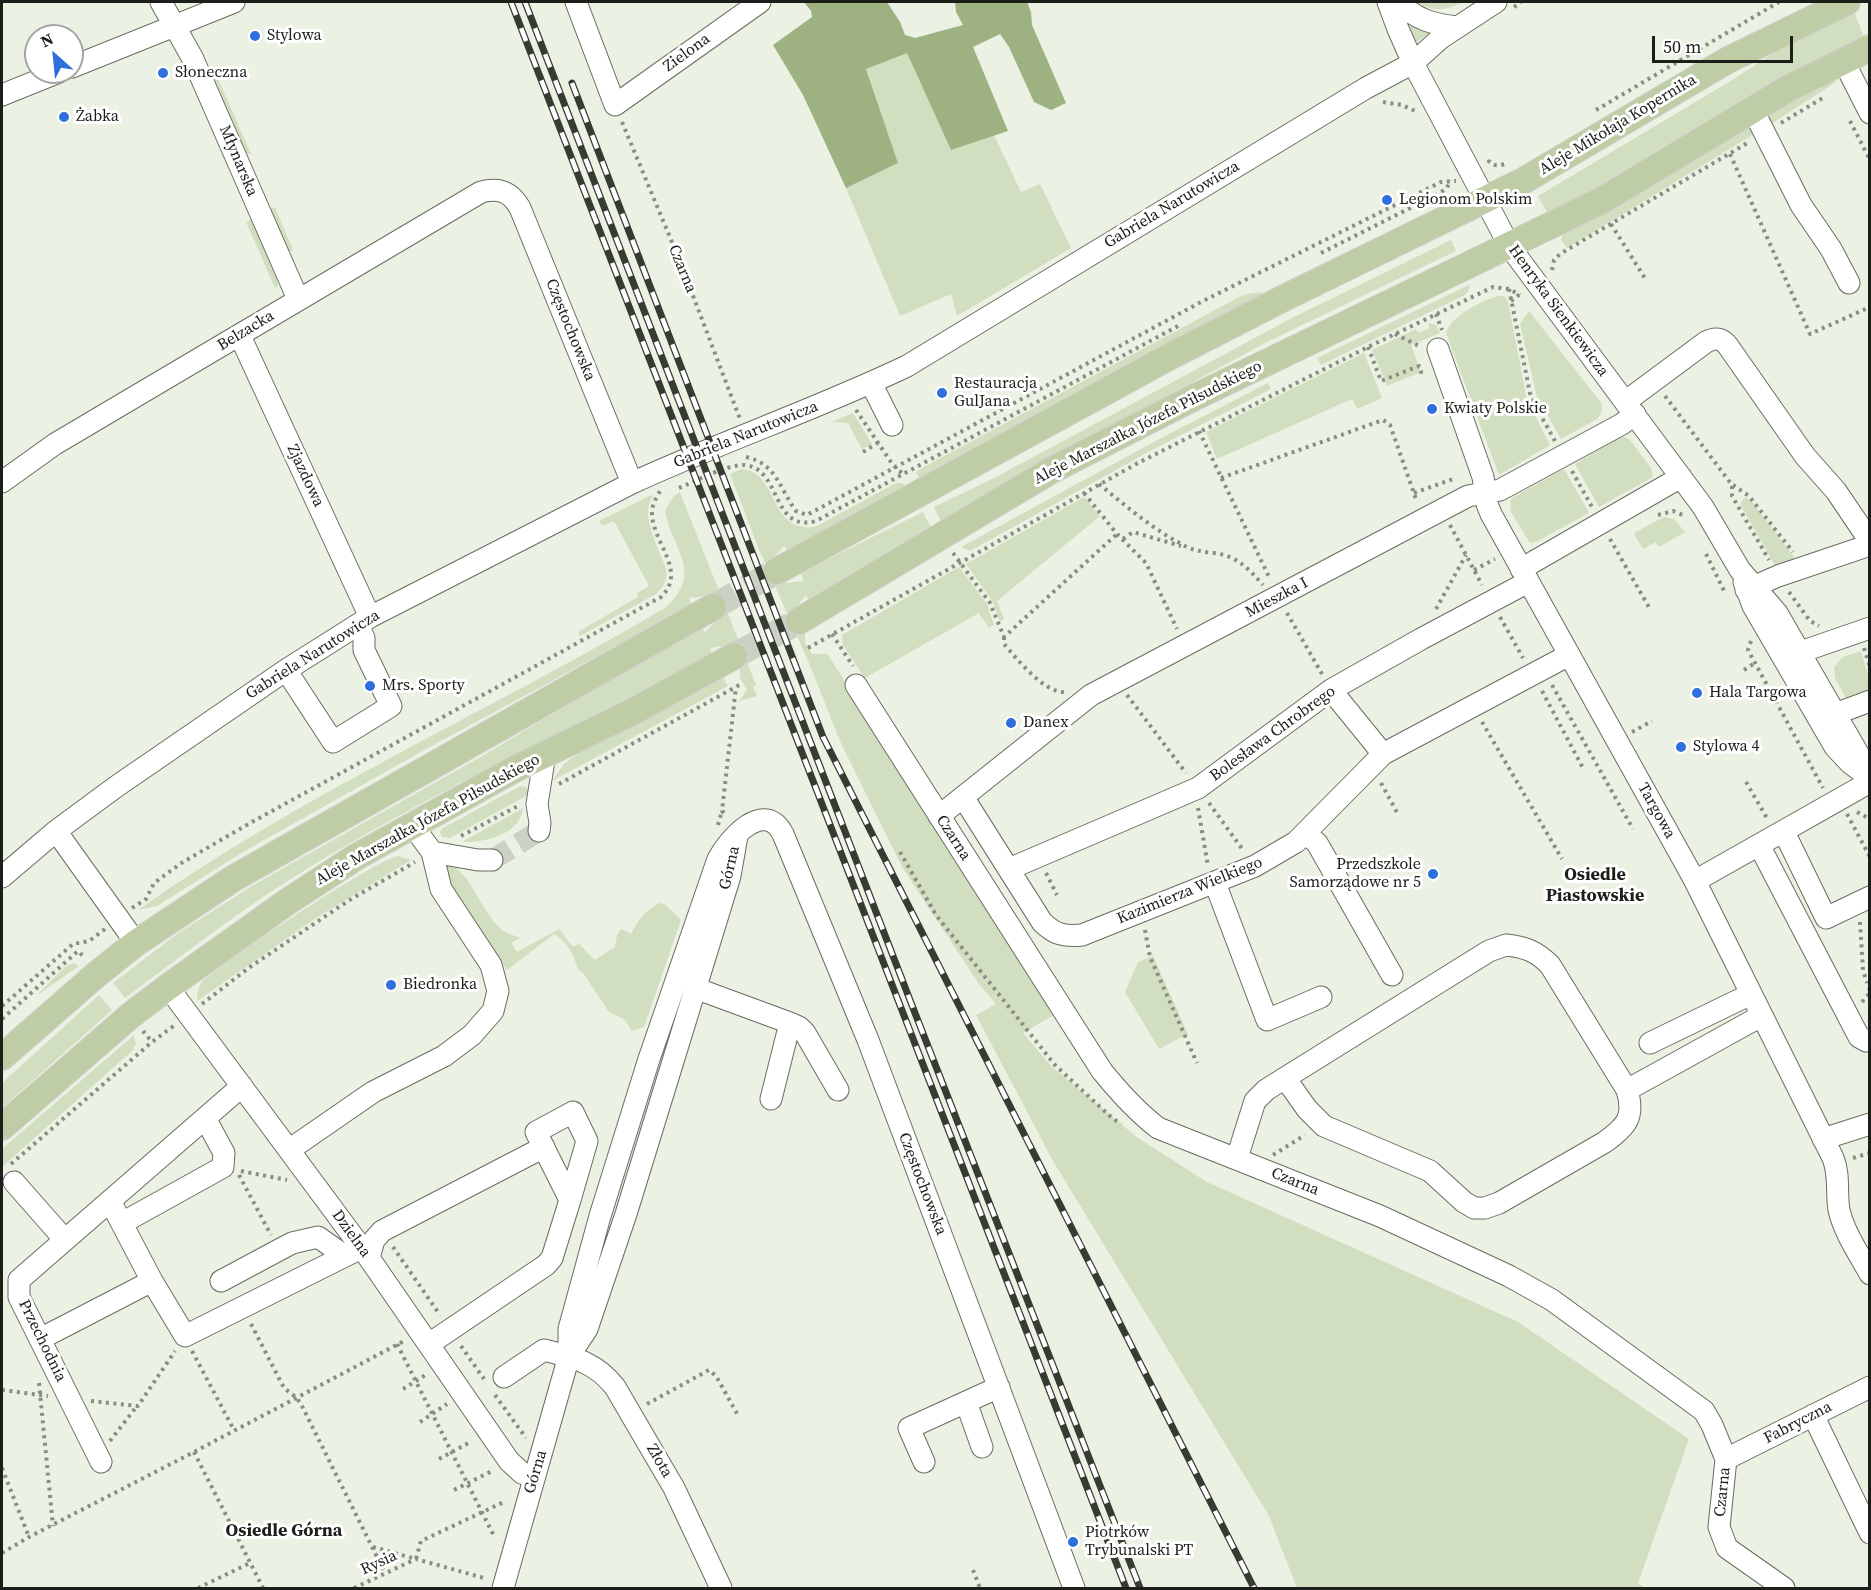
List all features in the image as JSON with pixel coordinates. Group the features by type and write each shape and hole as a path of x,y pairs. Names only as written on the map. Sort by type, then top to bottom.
{"main road":[{"name":"Aleje Mikołaja Kopernika","path":"1485,200 1541,171 1814,8 1847,2"},
{"path":"1510,247 1609,197 1754,110 1842,60 1869,48"},
{"path":"777,571 1179,352 1485,200"},
{"name":"Aleje Marszałka Józefa Piłsudskiego","path":"799,621 1052,470 1111,439 1510,247"},
{"path":"2,1057 136,943 243,872 713,607"},
{"name":"Aleje Marszałka Józefa Piłsudskiego","path":"2,1127 131,1015 287,902 356,857 513,770 634,711 734,656"}],"street":[{"name":"Młynarska","path":"161,2 193,59 298,299"},
{"path":"84,62 234,2"},
{"path":"576,2 617,110"},
{"name":"Zielona","path":"617,110 760,2"},
{"name":"Henryka Sienkiewicza","path":"1388,2 1413,63 1510,247 1633,403 1703,507 1753,606 1791,655 1827,717 1869,778"},
{"path":"1398,2 1418,18 1457,27"},
{"name":"Gabriela Narutowicza","path":"2,877 56,831 117,786 286,670 364,621 670,465 871,383 917,360 1366,88 1413,63 1457,27 1501,7"},
{"path":"1842,60 1869,113"},
{"path":"2,95 29,84"},
{"path":"1754,110 1801,205 1831,249 1849,283"},
{"name":"Belzacka","path":"2,482 55,444 240,336 298,299 481,192 495,189"},
{"name":"Częstochowska","path":"495,189 509,195 520,208 632,483"},
{"name":"Zjazdowa","path":"240,336 364,621 364,650 390,706 333,742 286,670"},
{"name":"Mieszka I","path":"939,816 1085,700 1468,496 1500,490 1622,424 1633,403 1706,342 1716,338 1728,346 1805,456 1836,491 1865,534 1869,544"},
{"name":"Targowa","path":"1438,349 1481,469 1488,509 1695,881 1836,1166 1842,1221 1869,1274"},
{"path":"871,383 892,425"},
{"name":"Bolesława Chrobrego","path":"1009,869 1198,788 1331,690 1421,639 1524,576 1606,531 1681,477"},
{"path":"1742,586 1778,576 1869,544"},
{"path":"1791,655 1866,637"},
{"name":"Kazimierza Wielkiego","path":"963,797 1042,922 1050,930 1060,935 1082,935 1141,912 1212,877 1255,866 1289,848 1383,754 1540,676 1569,655"},
{"name":"Czarna","path":"856,685 1102,1071 1140,1115 1158,1128 1380,1216 1509,1276 1552,1300 1704,1412 1713,1425 1726,1459 1719,1527 1722,1538 1727,1548 1784,1588"},
{"path":"1331,690 1383,754"},
{"path":"1827,717 1869,700"},
{"path":"539,831 537,795 545,754"},
{"path":"1695,881 1773,838 1869,778"},
{"name":"Częstochowska","path":"738,834 752,821 761,819 774,823 783,834 872,1051 1074,1588"},
{"path":"289,1150 373,1092 444,1056 472,1035 494,1011 498,991 491,965 441,889 432,852 412,826"},
{"path":"56,831 136,943"},
{"path":"1305,833 1317,843 1392,975"},
{"name":"Górna","path":"569,1356 587,1329 655,1120 730,876 738,834"},
{"name":"Górna","path":"503,1588 569,1356 569,1329 600,1216 649,1059 715,867 724,848 738,834"},
{"path":"1773,838 1826,918 1869,897"},
{"path":"1773,838 1859,1037 1866,1041 1869,1040"},
{"path":"432,852 478,860 492,860"},
{"path":"1212,877 1268,1020 1321,997"},
{"path":"1237,1158 1255,1101 1266,1090 1285,1078 1490,951 1506,945 1523,946 1538,953 1550,965 1627,1090 1631,1104 1629,1118 1612,1137 1499,1203 1480,1209 1467,1205 1441,1180 1420,1166 1324,1126 1307,1109 1285,1078"},
{"name":"Dzielna","path":"168,987 346,1226 358,1254 420,1346 509,1461 522,1473 534,1478"},
{"path":"694,988 799,1027 805,1033 838,1090"},
{"path":"1650,1043 1751,994"},
{"path":"1627,1090 1761,1016"},
{"path":"771,1099 790,1023"},
{"name":"Przechodnia","path":"98,1455 10,1281 66,1240 242,1086"},
{"path":"420,1346 549,1262 554,1253 570,1200 587,1141 573,1112 536,1132 570,1200"},
{"path":"122,1223 224,1167 224,1153 205,1118"},
{"path":"1823,1139 1869,1124"},
{"path":"110,1201 152,1281 185,1336 358,1254 382,1231 544,1147"},
{"path":"12,1173 66,1240"},
{"path":"346,1226 382,1231"},
{"path":"221,1281 292,1243 318,1237 358,1254"},
{"path":"40,1339 152,1281"},
{"name":"Złota","path":"504,1377 544,1350 592,1365 606,1376 615,1387 680,1498 721,1588"},
{"name":"Fabryczna","path":"1726,1459 1869,1386"},
{"path":"924,1462 909,1428 999,1387"},
{"path":"966,1402 982,1448"},
{"path":"1812,1415 1869,1533"}],"path":[{"path":"1501,7 1521,2"},
{"path":"1587,116 1779,2"},
{"path":"1366,88 1375,104 1386,102 1402,105 1421,116"},
{"path":"1560,254 1835,91"},
{"name":"Czarna","path":"617,110 679,259 742,423"},
{"path":"1730,153 1810,333 1869,307"},
{"path":"743,456 756,459 769,467 796,511 807,515 1201,302 1442,182 1456,181 1486,156 1490,164"},
{"path":"1312,258 1448,188 1450,174 1512,161"},
{"path":"1611,224 1646,280"},
{"path":"808,648 1099,484 1199,431 1493,287"},
{"path":"1509,289 1531,398 1650,609"},
{"path":"1511,301 1520,295"},
{"path":"679,488 734,466 753,467 760,470 766,477 785,513 791,518 807,523 816,521 1180,324"},
{"path":"1395,334 1422,348 1438,349"},
{"path":"1368,347 1381,381 1419,366 1423,373"},
{"path":"1633,403 1660,389 1732,484 1749,495 1805,567"},
{"path":"854,407 896,468 903,474"},
{"path":"1221,478 1383,420 1390,425 1420,509"},
{"path":"1199,431 1274,586"},
{"path":"1414,493 1481,469"},
{"path":"1099,484 1140,518 1189,548"},
{"path":"1732,484 1732,496 1778,576 1810,621 1818,626 1825,626"},
{"path":"2,1006 73,944 89,941 146,899 154,883 183,862 402,738 661,597 669,587 672,578 652,517 654,502 663,487"},
{"path":"1084,493 1117,534 1146,563 1185,646"},
{"path":"1650,519 1673,511 1683,515 1691,522"},
{"path":"1606,531 1620,535"},
{"path":"1601,545 1606,531"},
{"path":"1123,539 1133,532 1239,560 1265,587"},
{"path":"1004,637 1117,534"},
{"path":"951,550 990,603 1004,637 1004,644 1038,680 1059,692 1078,690 1085,700"},
{"path":"1705,553 1713,571 1742,586"},
{"path":"1421,639 1466,555"},
{"path":"1474,570 1497,559"},
{"path":"1284,607 1331,690"},
{"path":"1866,637 1869,668"},
{"path":"1751,639 1748,650 1826,795"},
{"path":"1744,670 1755,663"},
{"path":"1540,676 1584,770"},
{"path":"1540,676 1633,829"},
{"path":"12,1173 152,1042 250,967 348,901 432,852 743,683"},
{"path":"736,686 723,811 738,834"},
{"path":"1476,719 1485,726 1562,859"},
{"path":"1377,777 1399,816"},
{"path":"1746,782 1773,838"},
{"path":"1196,798 1212,877"},
{"path":"1845,811 1869,857"},
{"path":"900,852 936,915 1055,1065 1112,1118 1124,1126"},
{"path":"1042,864 1057,895"},
{"path":"1141,912 1150,957 1197,1063"},
{"path":"1860,919 1863,970 1869,991"},
{"path":"2,1019 78,951 97,974"},
{"path":"131,1015 152,1042"},
{"path":"1269,1158 1313,1130"},
{"path":"271,1236 236,1170 290,1180 284,1171"},
{"path":"243,1307 284,1388 297,1398 385,1573"},
{"path":"398,1331 404,1341"},
{"path":"98,1455 138,1406 185,1336 234,1430"},
{"path":"2,1553 397,1344 404,1341 420,1346"},
{"path":"397,1344 495,1538"},
{"path":"403,1389 427,1374 422,1366"},
{"path":"630,1413 709,1370 716,1376 739,1417"},
{"path":"38,1373 53,1526"},
{"path":"2,1390 138,1406"},
{"path":"420,1422 447,1404 453,1411"},
{"path":"439,1459 479,1437 472,1436"},
{"path":"194,1452 264,1588"},
{"path":"454,1490 499,1467"},
{"path":"2,1468 29,1537"},
{"path":"503,1510 507,1494"},
{"path":"372,1547 416,1559 421,1541 506,1500"},
{"path":"493,1548 498,1528"},
{"name":"Rysia","path":"354,1588 416,1559 484,1578 489,1568"},
{"path":"198,1588 250,1563"},
{"path":"973,1570 980,1588"}],"green space":[{"path":"804,2 887,2 900,22 905,35 915,38 963,25 956,12 955,2 1027,2 1032,25 1066,103 1051,110 1034,102 1009,47 1000,34 973,47 1008,131 951,150 907,53 866,69 898,163 846,188 803,95 773,45 812,17 811,11"},
{"path":"1417,2 1462,2 1450,7 1434,9"},
{"path":"1854,11 1864,37 1813,61 1629,172 1548,214 1538,196 1734,79 1799,36"},
{"path":"1417,25 1434,30 1412,45 1406,29"},
{"path":"907,52 951,150 994,135 1021,192 1040,184 1071,248 957,316 951,294 900,316 846,188 898,163 866,69"},
{"path":"217,76 251,154 246,153 213,77"},
{"path":"1826,80 1836,82 1768,126 1764,118"},
{"path":"1754,124 1759,131 1567,248 1561,240 1563,233 1586,222"},
{"path":"275,207 293,250 287,252 269,210"},
{"path":"251,219 277,279 278,286 275,288 246,222"},
{"path":"1451,240 1456,251 1267,342 1016,478 941,522 934,507 996,477 1292,318"},
{"path":"1469,285 1469,290 1465,295 1321,365 1317,358"},
{"path":"1263,292 1252,301 920,480 916,472 924,467 1239,297"},
{"path":"1504,296 1508,302 1527,400 1550,445 1499,475 1446,333 1454,320 1461,315 1484,301"},
{"path":"1529,311 1602,404 1601,414 1597,419 1561,439 1537,397 1520,324"},
{"path":"1428,323 1436,325 1440,333 1411,345 1421,372 1387,386 1372,350 1416,329 1418,333 1430,328"},
{"path":"1364,353 1382,398 1357,409 1352,399 1217,459 1206,432"},
{"path":"1268,383 1271,389 1152,450 970,551 961,547 1163,437"},
{"path":"853,413 872,444 862,449 848,423 832,422"},
{"path":"1625,437 1630,440 1651,468 1653,477 1599,507 1575,464 1618,438"},
{"path":"742,469 754,473 763,481 781,512 789,521 800,526 815,527 896,483 908,486 789,552 784,546 771,560 784,583 804,581 800,573 923,512 931,528 809,602 806,595 793,611 805,633 805,643 812,654 828,654 1057,1013 1023,1033 1051,1066 1138,1138 1207,1182 1518,1322 1689,1439 1638,1583 1645,1588 1297,1588 1269,1516 1053,1161 976,1015 996,1004 979,984 902,867 840,741 812,670 758,547 730,474"},
{"path":"1564,469 1589,513 1536,542 1530,543 1511,512 1510,501"},
{"path":"680,492 756,685 753,687 757,696 739,701 747,690 740,678 740,667 728,645 710,648 712,656 409,810 310,867 239,914 125,998 113,983 177,934 255,884 484,755 701,625 705,633 718,618 707,596 689,598 692,605 428,748 243,852 157,906 138,910 265,828 331,790 665,608 677,595 683,583 683,561 665,510 674,496"},
{"path":"653,496 649,503 649,522 666,568 666,579 663,586 656,594 580,636 578,632 638,597 637,593 649,586 614,521 602,526 599,521"},
{"path":"1084,497 1100,516 997,601 1004,618 1000,622 992,600 966,564"},
{"path":"1745,497 1753,503 1797,561 1776,567 1740,504"},
{"path":"1664,517 1674,519 1685,532 1659,547 1656,542 1643,549 1634,534"},
{"path":"959,567 987,604 994,625 989,628 979,613 865,678 843,645 842,635"},
{"path":"1861,651 1869,678 1869,692 1847,700 1835,678 1834,667 1843,657"},
{"path":"723,677 728,686 552,781 564,764 579,753"},
{"path":"520,786 526,787 528,791 526,796 450,838 442,837 440,832 443,828"},
{"path":"523,808 515,825 500,836 480,841 462,842"},
{"path":"398,856 411,860 316,918 197,1001 201,983 234,957 331,892"},
{"path":"444,860 462,873 499,927 520,938 511,943 517,952 559,929 573,947 579,944 595,960 615,947 617,935 621,929 631,934 646,912 660,903 666,905 681,920 644,1027 632,1031 625,1020 609,1012 583,973 578,970 567,945 554,934 507,970 454,891"},
{"path":"1153,956 1188,1034 1159,1049 1125,992 1138,962"},
{"path":"73,963 79,966 36,996 65,967"},
{"path":"99,995 112,1010 2,1108 2,1083"},
{"path":"134,1035 136,1044 133,1050 2,1167 2,1149"}],"tunnel":[{"path":"713,607 777,571"},
{"path":"734,656 799,621"},
{"path":"492,860 539,831"}],"railway":[{"path":"511,2 1126,1588"},
{"path":"525,2 915,1013 1140,1588"},
{"path":"572,83 823,737 1254,1588"}],"place":[{"name":"Stylowa","path":"255,36"},
{"name":"Słoneczna","path":"163,73"},
{"name":"Żabka","path":"64,117"},
{"name":"Legionom Polskim","path":"1387,200"},
{"name":"Restauracja GulJana","path":"942,393"},
{"name":"Kwiaty Polskie","path":"1432,409"},
{"name":"Mrs. Sporty","path":"370,686"},
{"name":"Hala Targowa","path":"1697,693"},
{"name":"Danex","path":"1011,723"},
{"name":"Stylowa 4","path":"1681,747"},
{"name":"Przedszkole Samorządowe nr 5","path":"1433,874"},
{"name":"Biedronka","path":"391,985"},
{"name":"Piotrków Trybunalski PT","path":"1073,1542"}],"district":[{"name":"Osiedle Piastowskie","path":"1595,885"},
{"name":"Osiedle Górna","path":"284,1531"}]}
